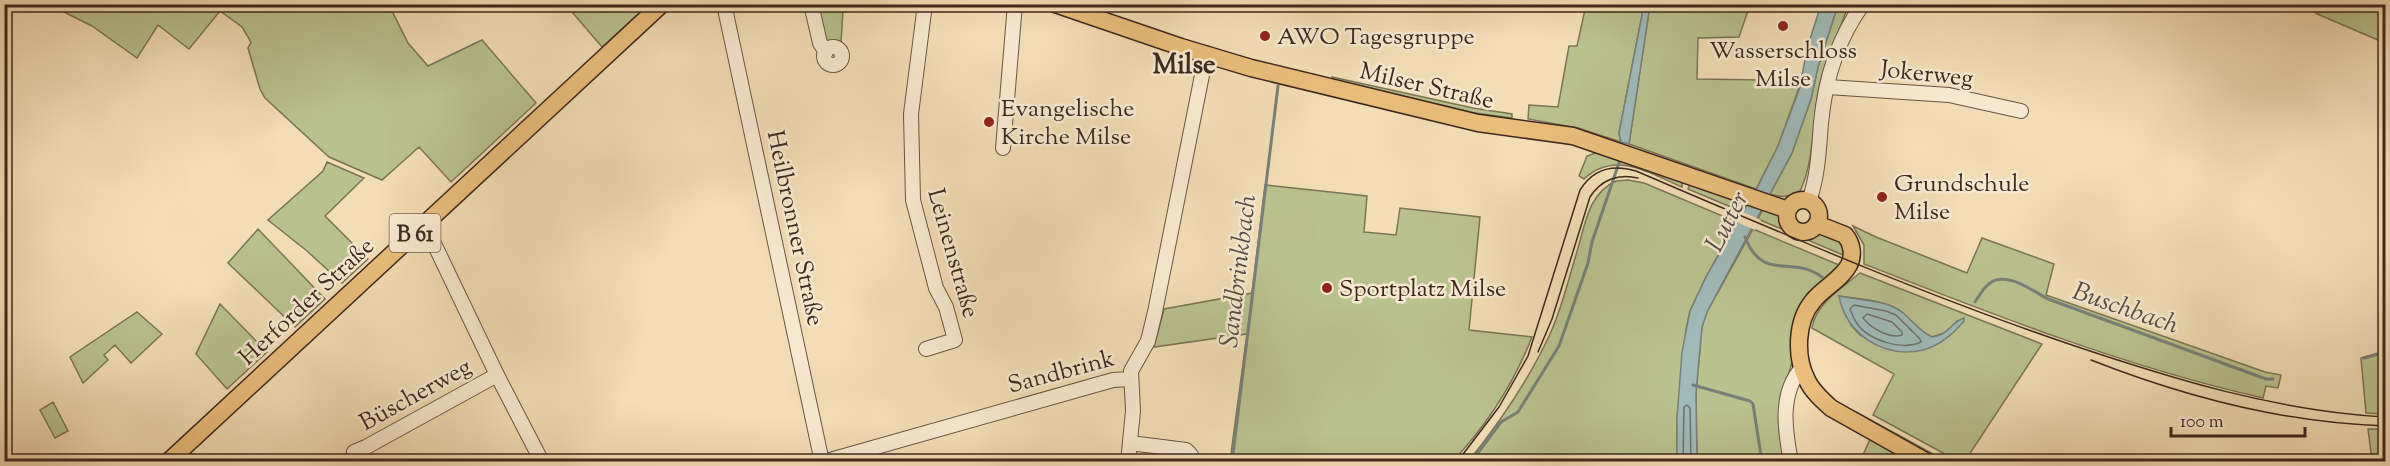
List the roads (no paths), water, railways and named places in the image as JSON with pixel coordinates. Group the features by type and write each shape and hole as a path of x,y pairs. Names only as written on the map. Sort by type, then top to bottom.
{"main road":[{"name":"Herforder Straße","path":"168,462 662,4"},
{"name":"Milser Straße","path":"1055,4 1206,55 1467,121 1573,136 1783,208"},
{"path":"1809,201 1817,208 1819,217 1817,224 1805,232 1794,229 1787,220 1783,208 1795,202 1809,201"},
{"path":"1817,224 1845,235 1851,248 1851,258 1846,269 1812,301 1804,314 1800,342 1802,368 1813,390 1831,408 1927,462"}],"street":[{"name":"Heilbronner Straße","path":"724,4 823,462"},
{"path":"811,4 820,43 826,52"},
{"name":"Leinenstraße","path":"925,4 912,114 913,200 936,288 946,307 955,340 926,348"},
{"path":"1003,148 1015,4"},
{"path":"1809,201 1816,176 1827,87 1843,37 1863,4"},
{"name":"Sandbrink","path":"823,462 1113,380 1130,379 1131,371 1148,341 1155,312 1206,55"},
{"name":"Jokerweg","path":"1827,87 1949,95 2021,111"},
{"name":"Büscherweg","path":"423,225 440,253 497,375 542,462"},
{"path":"1791,462 1785,416 1790,388 1795,375 1802,368"},
{"name":"Büscherweg","path":"354,452 497,375"},
{"path":"1128,462 1133,411 1130,379"},
{"path":"1130,443 1186,450 1191,455 1192,462"}],"water":[{"path":"1644,5 1650,5 1629,144 1621,142 1619,133"},
{"path":"1821,5 1838,5 1818,67 1811,99 1792,153 1707,312 1702,327 1696,393 1697,461 1677,462 1677,418 1682,352 1690,311 1706,277 1778,146 1799,90 1808,45"},
{"path":"1839,296 1878,302 1893,307 1932,337 1942,334 1964,318 1964,321 1935,346 1908,352 1894,351 1869,341 1858,332 1843,310"}],"waterway":[{"name":"Sandbrinkbach","path":"1232,462 1278,86"},
{"path":"1471,462 1501,422 1518,412 1559,346 1621,157"},
{"name":"Buschbach","path":"1745,237 1752,251 1769,264 1799,268 1822,277"},
{"name":"Buschbach","path":"1975,302 1984,289 1997,280 2004,279 2020,283 2048,299 2266,379 2273,379"},
{"name":"Buschbach","path":"2364,358 2386,352"},
{"path":"1693,385 1750,401 1753,404 1762,462"}],"tram line":[{"path":"1457,462 1499,407 1528,356 1580,190 1591,177 1612,168 1636,171 1905,283 2014,325 2108,357 2186,381 2265,400 2345,414 2386,417"},
{"path":"1538,352 1552,319 1590,197 1599,186 1611,179 1624,176 1638,178"},
{"path":"2091,360 2163,386 2236,406 2311,420 2386,426"}],"place":[{"name":"Wasserschloss Milse","path":"1783,26"},
{"name":"AWO Tagesgruppe","path":"1265,36"},
{"name":"Evangelische Kirche Milse","path":"989,122"},
{"name":"Grundschule Milse","path":"1882,197"},
{"name":"Sportplatz Milse","path":"1327,288"}],"district":[{"name":"Milse","path":"1184,64"}],"water label":[{"name":"Lutter","path":"1726,221"}]}
